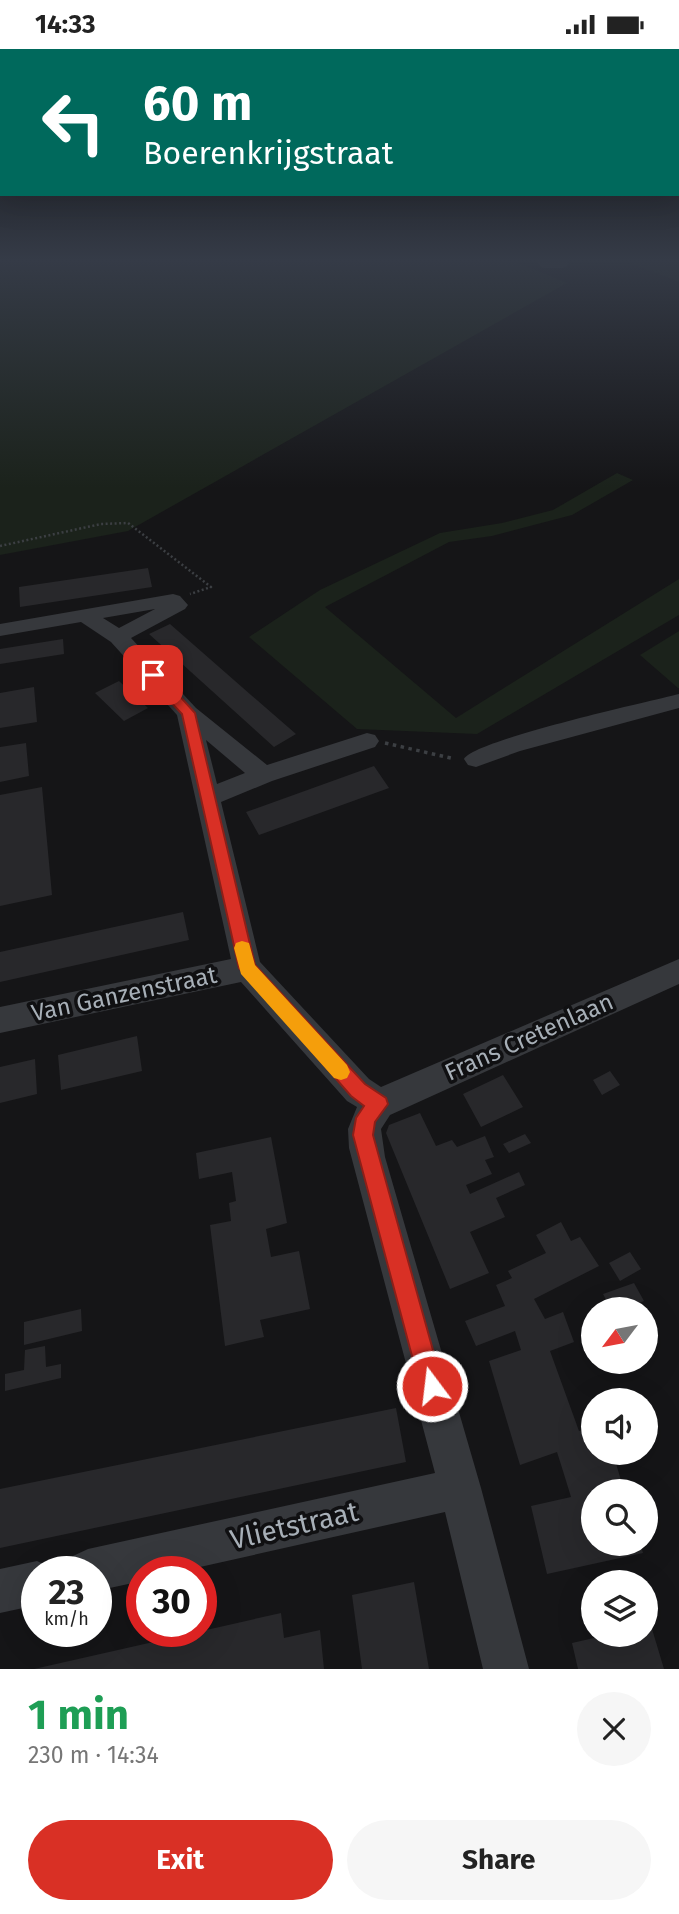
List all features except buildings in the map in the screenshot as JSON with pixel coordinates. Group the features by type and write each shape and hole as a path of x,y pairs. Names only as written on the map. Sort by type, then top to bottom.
{"street":[{"path":"0,630 173,600 178,605 118,637"},
{"path":"87,617 118,637 188,713 263,775"},
{"path":"476,759 513,745 679,701"},
{"path":"188,713 247,968 358,1090 379,1104 366,1118 363,1135 460,1487 506,1669"},
{"path":"207,798 263,775 367,741"},
{"name":"Van Ganzenstraat","path":"0,1020 247,968"},
{"name":"Frans Cretenlaan","path":"379,1104 679,971"},
{"name":"Vlietstraat","path":"112,1566 460,1487"},
{"path":"0,1591 21,1586"}],"path":[{"path":"0,546 101,524 128,523 211,587 173,600"},
{"path":"367,741 465,761 476,759"}],"shaded area":[{"path":"0,337 472,337 128,531 0,555"},
{"path":"617,473 633,480 572,515 492,536 449,542 325,607 456,718 679,579 679,615 477,734 357,729 249,637 320,590 440,533 502,523 553,510"},
{"path":"679,631 679,688 678,688 640,655"}],"slow traffic":[{"path":"242,948 247,968 341,1072"}],"route":[{"path":"153,675 188,713 247,968 358,1090 379,1104 366,1118 363,1135 432,1386"}]}
